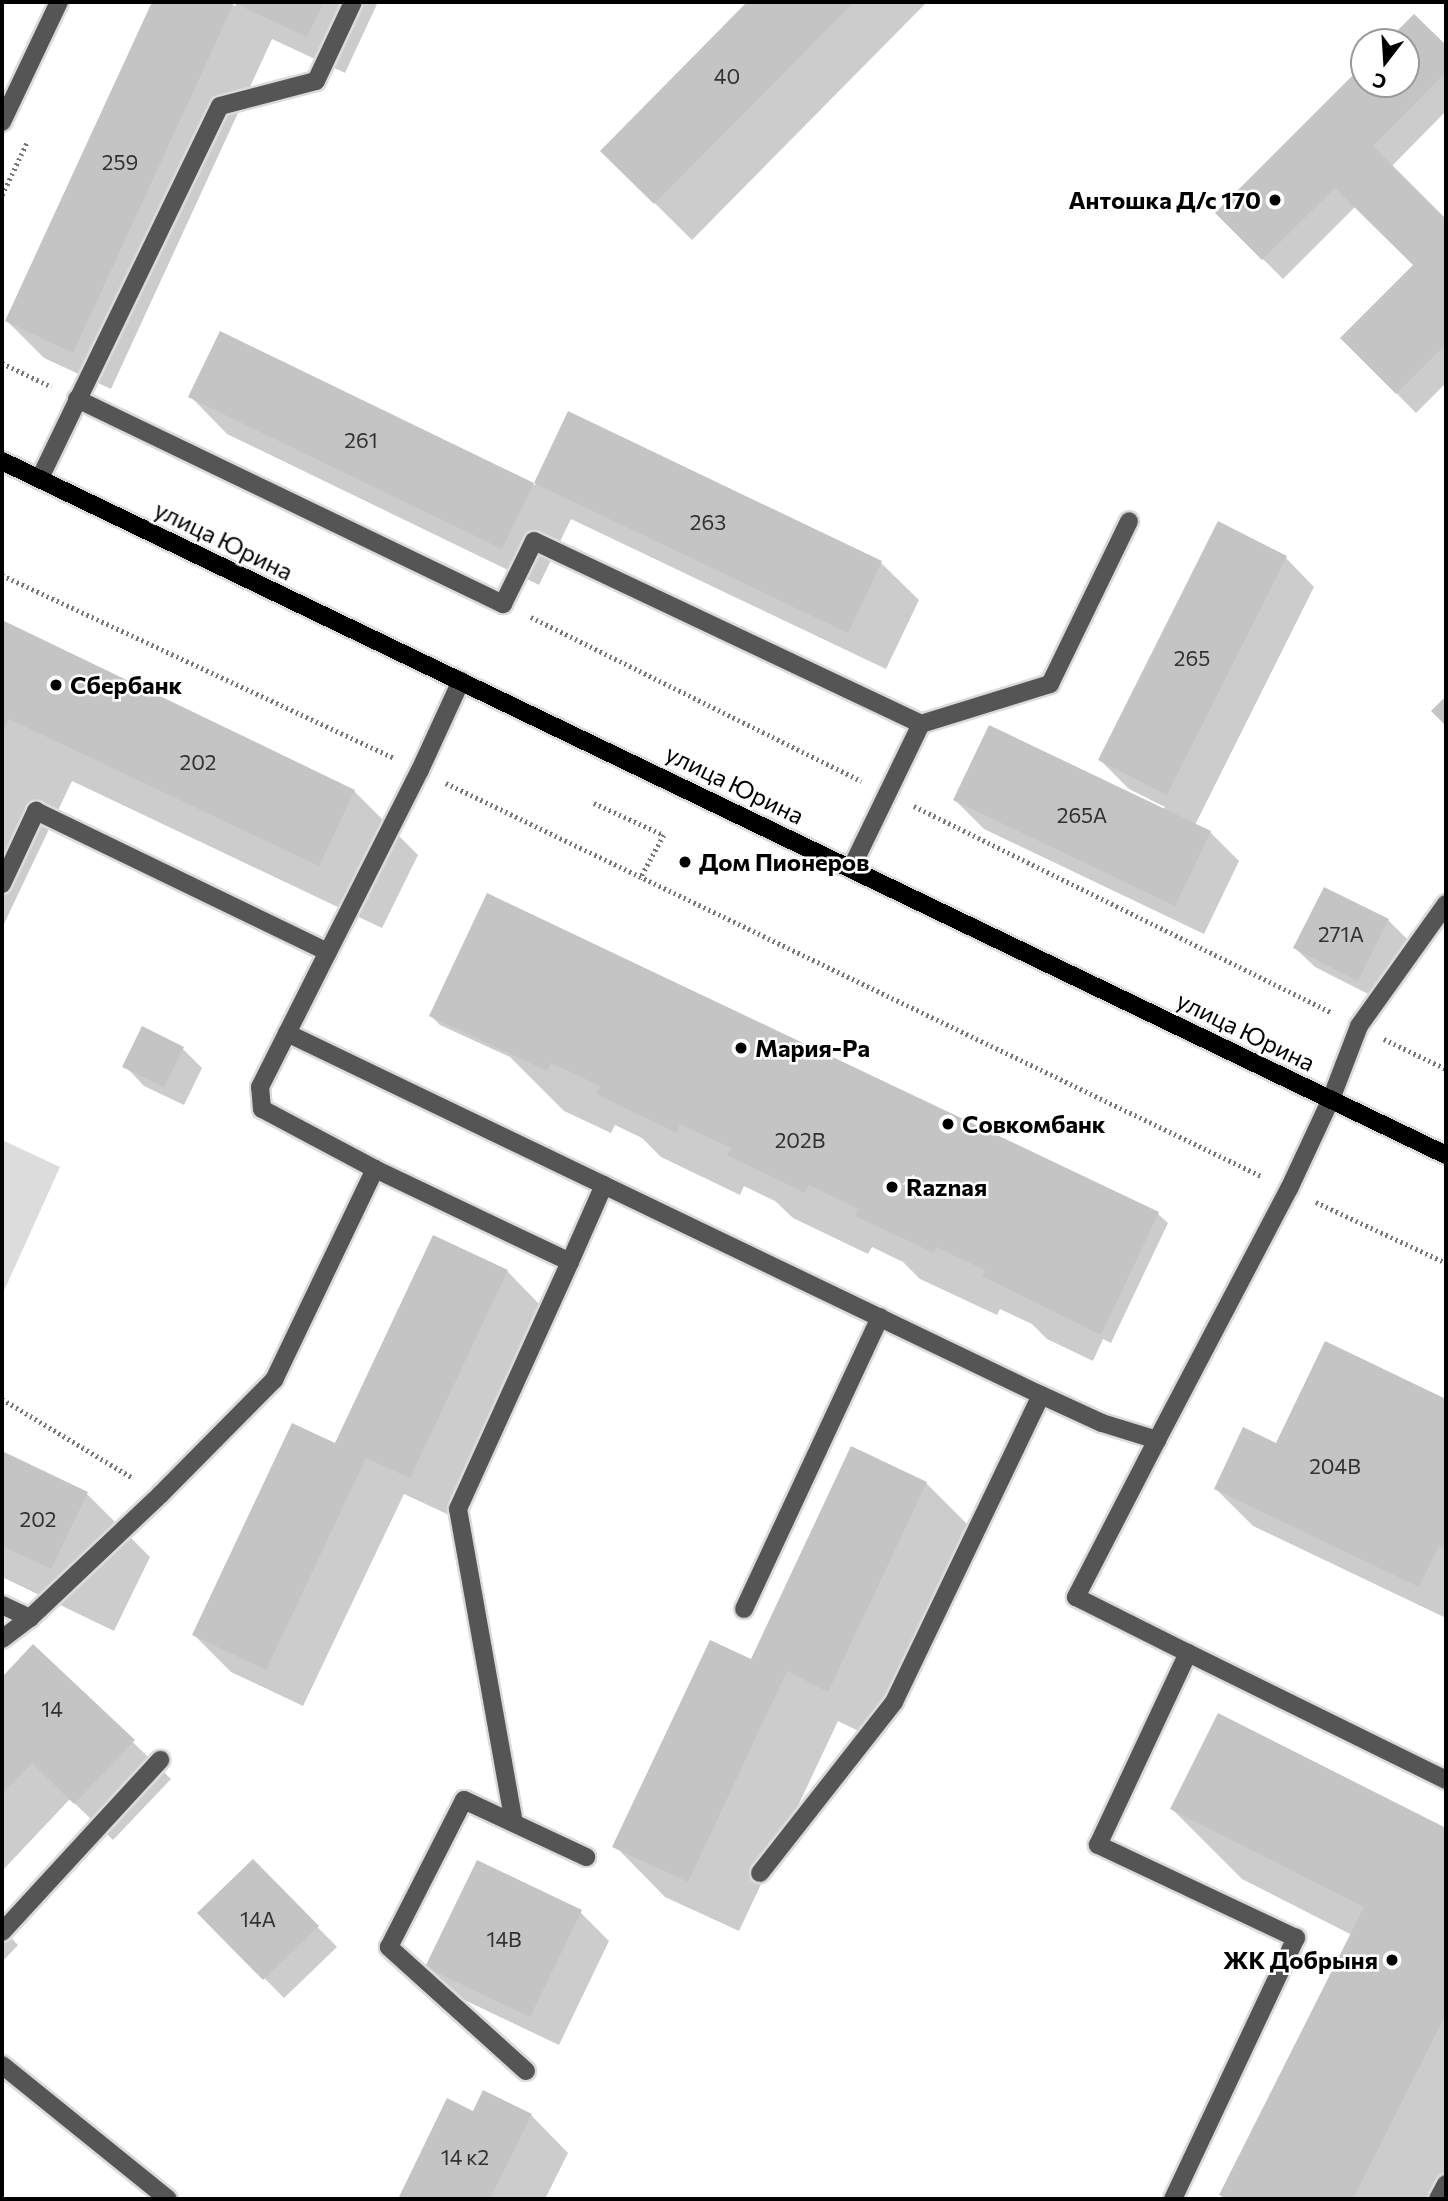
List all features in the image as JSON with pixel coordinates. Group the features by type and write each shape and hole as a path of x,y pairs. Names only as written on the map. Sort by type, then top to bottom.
{"main road":[{"name":"улица Юрина","path":"2,461 852,867 1446,1155"}],"street":[{"path":"2,122 59,2"},
{"path":"40,478 220,106 316,81 353,2"},
{"path":"77,399 503,604 534,541 921,723 1050,684 1129,521"},
{"path":"461,681 420,770 260,1087 262,1109 375,1169 570,1262"},
{"path":"852,867 921,723"},
{"path":"2,884 36,811 328,952"},
{"path":"1446,904 1359,1026 1331,1099 1289,1189 1076,1597 1446,1780"},
{"path":"287,1033 1041,1395 1102,1423 1157,1440"},
{"path":"2,1639 30,1618 161,1494 274,1380 375,1169"},
{"path":"514,1823 458,1509 604,1185"},
{"path":"744,1609 880,1317"},
{"path":"760,1873 894,1702 1041,1395"},
{"path":"2,1605 30,1618"},
{"path":"1173,2199 1296,1938 1098,1845 1188,1653"},
{"path":"2,1932 160,1760"},
{"path":"526,2071 389,1947 464,1800 586,1857"},
{"path":"2,2065 169,2199"},
{"path":"1438,2199 1446,2184"}],"path":[{"path":"2,363 77,399"},
{"path":"2,575 420,770 640,879 1446,1263"},
{"path":"503,604 1446,1069"},
{"path":"594,803 664,835 640,879"},
{"path":"2,1399 161,1494"}],"shaded area":[{"path":"2,1140 60,1167 3,1293 2,1293"}],"building":[{"path":"152,2 324,2 307,37 234,3 73,353 5,321"},
{"path":"747,2 854,2 654,204 600,151"},
{"name":"Антошка Д/с 170","path":"1414,14 1446,45 1446,72 1373,146 1446,219 1446,344 1396,394 1340,338 1413,265 1335,188 1262,260 1215,213 1350,78 1350,98 1420,98 1420,28 1400,28"},
{"path":"220,331 534,483 502,549 188,397"},
{"path":"568,411 882,561 848,633 534,483"},
{"path":"1218,521 1287,556 1167,795 1098,760"},
{"path":"2,620 355,790 319,866 9,719 2,734"},
{"path":"1446,696 1446,726 1431,711"},
{"path":"989,725 1211,831 1175,906 953,800"},
{"path":"1324,887 1389,919 1358,981 1293,948"},
{"path":"487,893 1159,1212 1101,1335 982,1276 985,1270 936,1247 934,1253 855,1216 858,1209 809,1185 805,1193 727,1155 731,1148 680,1124 677,1133 596,1094 600,1086 551,1063 547,1071 429,1016"},
{"path":"142,1026 184,1047 164,1087 122,1067"},
{"path":"433,1235 508,1270 410,1478 366,1458 266,1670 192,1635 292,1423 335,1443"},
{"path":"1325,1341 1446,1399 1446,1549 1439,1546 1419,1587 1214,1489 1243,1427 1276,1443"},
{"path":"851,1446 927,1482 828,1692 787,1671 688,1882 612,1847 710,1640 751,1659"},
{"path":"2,1451 88,1492 51,1569 2,1546"},
{"path":"33,1644 135,1740 74,1804 32,1763 2,1794 2,1677"},
{"name":"ЖК Добрыня","path":"1218,1713 1446,1828 1446,2014 1353,2199 1227,2199 1219,2195 1364,1907 1170,1809"},
{"path":"253,1859 319,1926 263,1980 197,1913"},
{"path":"477,1860 582,1910 530,2017 425,1967"},
{"path":"483,2090 532,2114 490,2199 398,2199 447,2098 473,2111"}],"place":[{"name":"Антошка Д/с 170","path":"1275,200"},
{"name":"Сбербанк","path":"56,685"},
{"name":"Дом Пионеров","path":"685,862"},
{"name":"Мария-Ра","path":"741,1048"},
{"name":"Совкомбанк","path":"948,1124"},
{"name":"Raznaя","path":"892,1187"},
{"name":"ЖК Добрыня","path":"1392,1960"}]}
